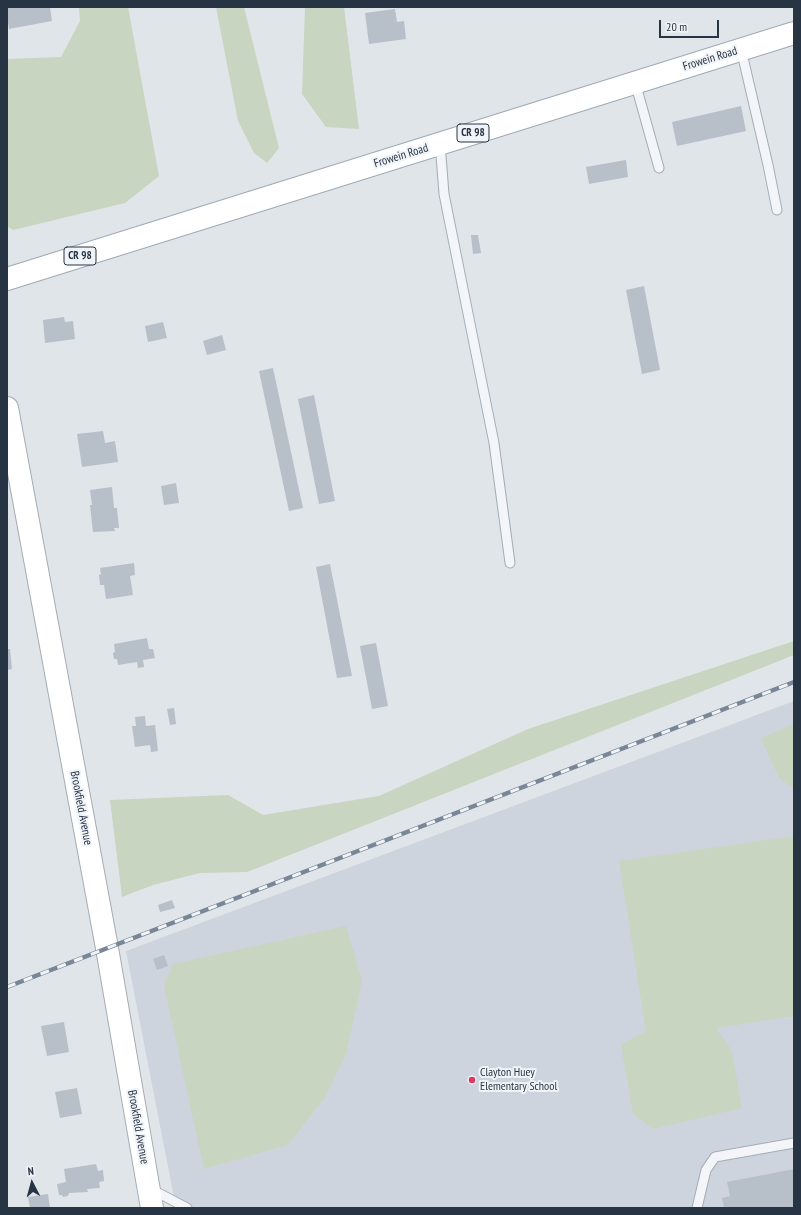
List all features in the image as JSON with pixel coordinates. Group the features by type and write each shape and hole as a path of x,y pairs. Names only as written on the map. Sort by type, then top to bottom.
{"main road":[{"name":"Frowein Road","path":"7,279 794,33"},
{"name":"Brookfield Avenue","path":"7,408 107,948 151,1198"}],"lane":[{"path":"741,49 777,210"},
{"path":"636,82 659,168"},
{"path":"440,143 444,194 494,443 510,563"},
{"path":"697,1208 706,1170 715,1157 794,1143"},
{"path":"151,1198 187,1208"}],"shaded area":[{"name":"Clayton Huey Elementary School","path":"794,701 794,1208 176,1208 126,951"}],"green space":[{"path":"79,7 128,7 159,176 125,203 13,230 7,226 7,59 61,57 80,21"},
{"path":"216,7 244,7 279,148 267,163 254,153 238,121"},
{"path":"305,7 344,7 359,129 326,127 302,94"},
{"path":"794,641 794,655 247,872 200,873 153,885 122,897 110,800 228,795 263,815 379,796 528,729"},
{"path":"794,724 794,789 779,778 761,738"},
{"path":"794,836 794,1016 716,1028 732,1051 742,1108 653,1129 633,1114 621,1045 646,1031 619,861"},
{"path":"346,926 362,981 346,1054 325,1097 288,1145 204,1169 164,986 173,964"}],"building":[{"path":"7,7 50,7 52,21 9,29"},
{"path":"395,9 397,22 404,21 406,39 369,44 365,13"},
{"path":"741,106 746,131 677,146 672,122"},
{"path":"626,160 628,177 589,184 586,167"},
{"path":"471,235 478,235 481,253 473,254"},
{"path":"644,286 660,370 642,374 626,290"},
{"path":"64,317 65,322 73,321 75,339 45,343 43,320"},
{"path":"163,322 167,338 148,342 145,326"},
{"path":"222,335 226,350 207,355 203,341"},
{"path":"273,368 303,508 289,511 259,371"},
{"path":"314,395 335,501 319,504 298,399"},
{"path":"103,431 105,443 115,441 118,462 82,467 77,434"},
{"path":"176,483 179,503 164,505 161,486"},
{"path":"112,487 114,508 117,508 119,528 114,528 115,531 93,532 90,490"},
{"path":"134,563 135,575 130,576 133,595 106,599 104,585 100,585 100,568"},
{"path":"330,564 352,676 337,678 316,567"},
{"path":"147,638 149,649 153,649 155,658 143,660 144,667 138,668 137,662 118,665 117,659 114,659 114,644"},
{"path":"376,643 388,706 372,709 360,646"},
{"path":"7,649 10,649 12,669 7,670"},
{"path":"174,708 176,724 170,725 167,709"},
{"path":"145,716 146,726 155,725 158,751 151,752 150,745 135,747 132,726 136,726 135,717"},
{"path":"172,900 175,908 160,912 158,905"},
{"path":"164,955 168,966 157,970 153,959"},
{"path":"64,1022 69,1052 47,1056 41,1026"},
{"path":"77,1088 82,1114 60,1118 55,1092"},
{"path":"96,1164 98,1171 103,1170 104,1181 99,1182 100,1188 87,1189 88,1192 69,1193 68,1196 63,1197 62,1195 59,1195 57,1184 66,1182 64,1169"},
{"path":"794,1169 794,1208 724,1208 722,1198 730,1196 727,1182"},
{"path":"48,1194 50,1208 30,1208 28,1197"}],"railway":[{"path":"7,987 794,682"}],"place":[{"name":"Clayton Huey Elementary School","path":"472,1080"}]}
